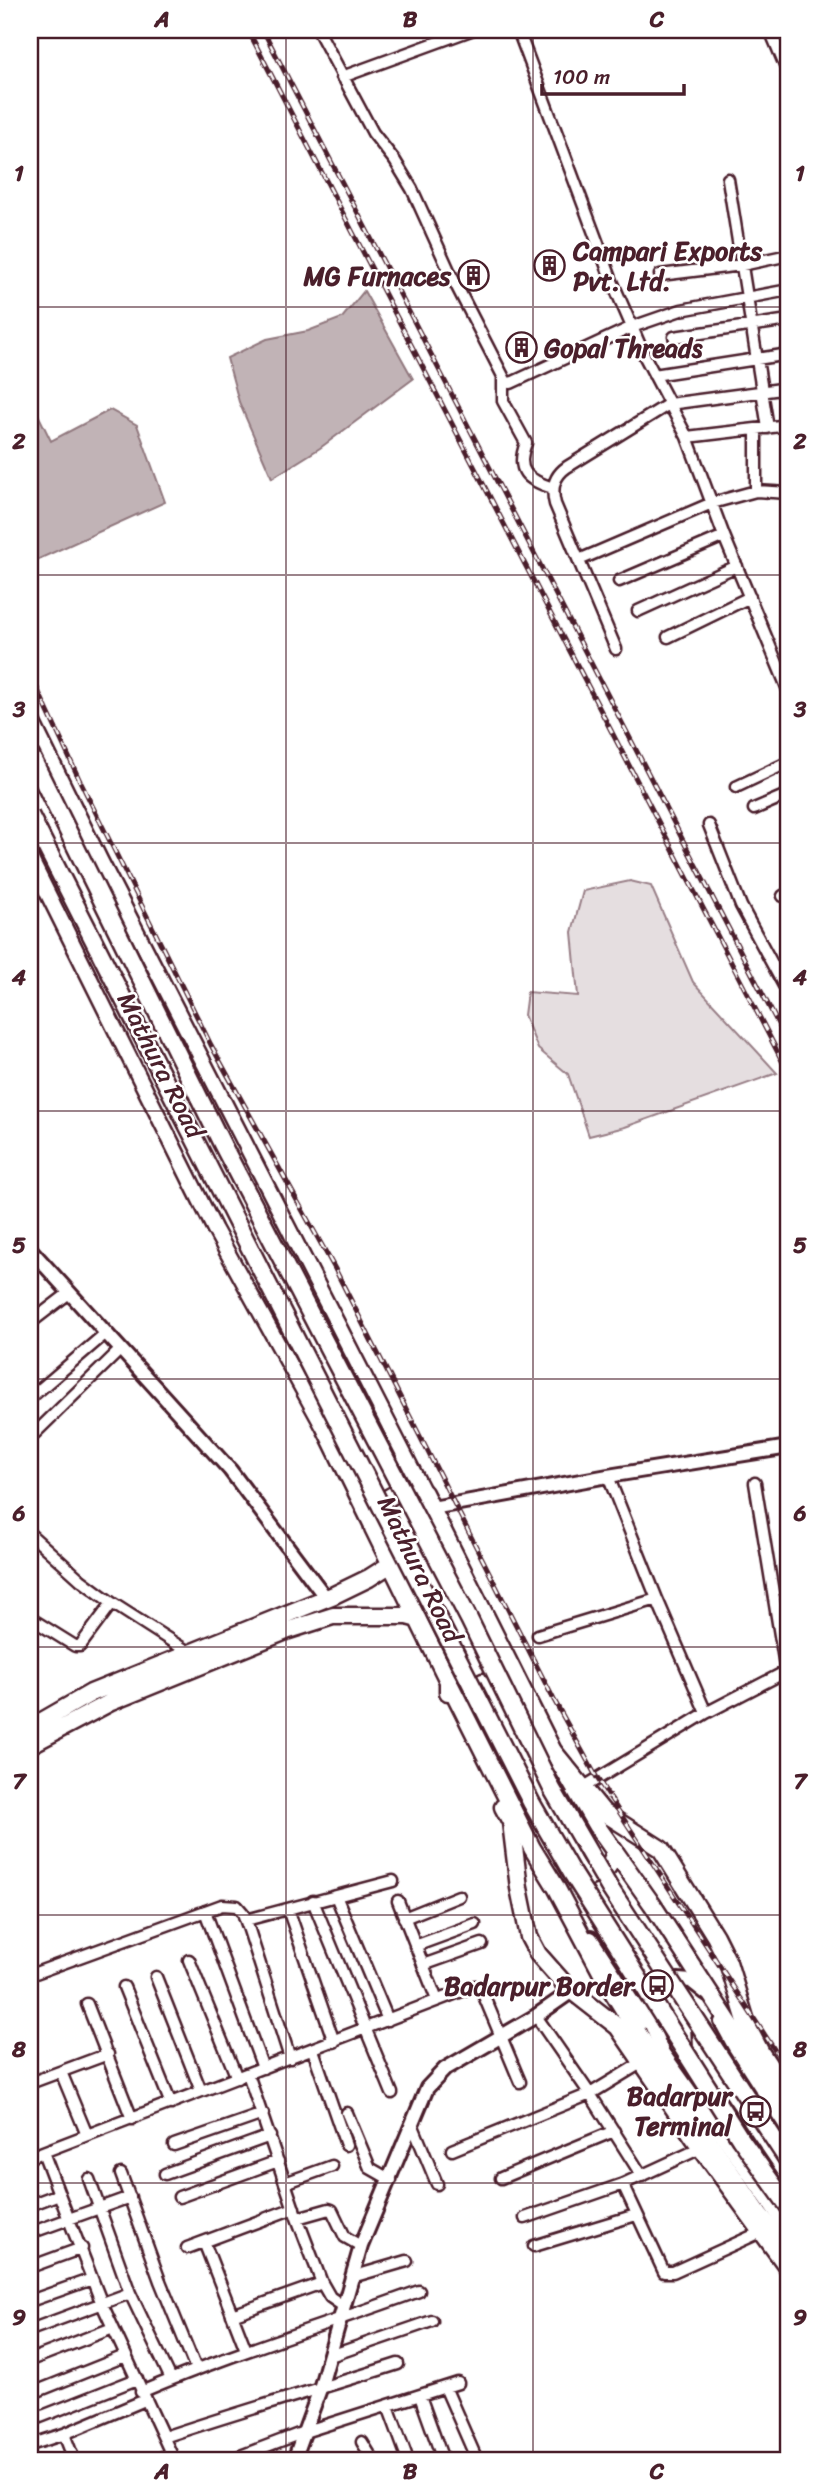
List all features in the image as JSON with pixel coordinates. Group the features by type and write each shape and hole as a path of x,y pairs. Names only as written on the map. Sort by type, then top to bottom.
{"main road":[{"name":"Mathura Road","path":"30,717 105,871 432,1508 552,1751 603,1812 661,1849 715,1936 728,1962 748,2028 789,2096"},
{"name":"Mathura Road","path":"30,754 222,1144 450,1582 552,1789 609,1886 789,2162"},
{"name":"Mathura Road","path":"30,815 531,1802 573,1875 740,2138 789,2207"},
{"name":"Mathura Road","path":"30,858 215,1230 323,1426 451,1687 449,1699 512,1822 519,1888 529,1937 538,1954 572,1991 618,2027 789,2269"},
{"path":"373,1528 376,1511 385,1500 397,1493 424,1493"},
{"path":"30,1728 92,1693 326,1598 369,1578 391,1564"},
{"path":"30,1745 111,1702 286,1630 333,1616 407,1616 418,1619"},
{"path":"507,1660 483,1682 451,1687 532,1849 632,2025 760,2215 789,2248"},
{"path":"483,1682 513,1732 551,1807 576,1869 585,1878 598,1876 611,1865 615,1852"},
{"path":"552,1751 596,1825 652,1903 789,2115"}],"street":[{"path":"318,30 373,133 412,189 503,379 503,401 526,443 521,457 523,470 531,479 553,488"},
{"path":"342,77 471,30"},
{"path":"517,30 599,249 654,375 687,437 724,536 789,692"},
{"path":"771,30 789,75"},
{"path":"728,179 768,428"},
{"path":"786,190 789,215"},
{"path":"660,275 742,265 789,255"},
{"path":"503,379 511,383 632,327 681,310 789,290"},
{"path":"674,337 789,320"},
{"path":"654,375 789,354"},
{"path":"616,649 555,504 553,488 561,471 670,404 789,388"},
{"path":"687,437 788,425 789,444"},
{"path":"755,429 756,491"},
{"path":"579,559 712,503 756,491 789,494"},
{"path":"619,581 724,536"},
{"path":"638,611 737,566"},
{"path":"668,636 750,597"},
{"path":"736,787 789,762"},
{"path":"754,809 789,794"},
{"path":"709,825 741,906 789,995"},
{"path":"30,1249 230,1470 326,1598"},
{"path":"30,1323 69,1293"},
{"path":"30,1398 106,1334"},
{"path":"30,1438 120,1350"},
{"path":"432,1508 789,1447"},
{"path":"608,1476 706,1713"},
{"path":"755,1483 789,1690"},
{"path":"30,1534 81,1580 190,1653"},
{"path":"537,1636 657,1599"},
{"path":"30,1618 75,1646 80,1646 112,1603"},
{"path":"584,1787 706,1713 785,1672"},
{"path":"246,1920 393,1881"},
{"path":"556,1887 578,1916 654,2034"},
{"path":"335,1896 388,2020"},
{"path":"404,1918 459,1896"},
{"path":"398,1901 437,2000"},
{"path":"313,1902 392,2093"},
{"path":"30,1975 230,1904 240,1909 246,1920 290,2058"},
{"path":"288,1909 334,2042"},
{"path":"205,1912 264,2068"},
{"path":"415,1946 475,1924"},
{"path":"423,1965 482,1944"},
{"path":"189,1960 242,2076 263,2114 322,2283 330,2297 343,2306"},
{"path":"156,1977 201,2091"},
{"path":"789,2131 734,2046 705,1991 691,1981 678,1980 659,1988 648,2002 646,2011 663,2053 789,2231"},
{"path":"30,2157 478,1986 520,2082"},
{"path":"124,1987 171,2104"},
{"path":"659,1988 681,1990 699,2017 700,2047 789,2178"},
{"path":"294,2460 320,2389 361,2246 391,2180 427,2088 445,2069 536,2016 572,1991"},
{"path":"87,2004 132,2119"},
{"path":"536,2016 642,2176"},
{"path":"699,2017 721,2023"},
{"path":"313,2050 346,2145"},
{"path":"30,2083 108,2054"},
{"path":"452,2150 590,2094 641,2063"},
{"path":"61,2072 88,2135"},
{"path":"347,2113 370,2168 391,2180"},
{"path":"174,2145 263,2114"},
{"path":"413,2126 437,2183"},
{"path":"501,2178 614,2131"},
{"path":"165,2174 270,2136"},
{"path":"525,2218 642,2176 701,2148"},
{"path":"43,2152 102,2304 172,2457 156,2460"},
{"path":"179,2197 278,2161"},
{"path":"285,2183 332,2166"},
{"path":"121,2174 196,2369"},
{"path":"89,2179 130,2293 171,2379"},
{"path":"623,2183 661,2269 668,2273 761,2232"},
{"path":"30,2206 59,2194"},
{"path":"30,2233 130,2197"},
{"path":"187,2248 296,2213 329,2209 332,2210 345,2238 361,2246"},
{"path":"534,2246 636,2215"},
{"path":"204,2242 246,2350"},
{"path":"30,2267 82,2248"},
{"path":"352,2277 407,2261"},
{"path":"30,2301 92,2278"},
{"path":"232,2315 322,2283"},
{"path":"30,2445 64,2434 196,2369 419,2291"},
{"path":"30,2330 130,2293"},
{"path":"330,2356 432,2321"},
{"path":"30,2360 113,2328"},
{"path":"30,2394 125,2356"},
{"path":"164,2437 262,2404 398,2364"},
{"path":"30,2421 137,2379"},
{"path":"230,2460 304,2432 458,2383"},
{"path":"445,2387 477,2460"},
{"path":"420,2396 443,2460"},
{"path":"388,2406 408,2460"},
{"path":"64,2434 74,2460"},
{"path":"362,2442 373,2460"}],"shaded area":[{"path":"364,291 413,379 320,448 272,478 239,402 227,358 267,339 308,331 342,318"},
{"path":"30,398 51,441 110,410 137,425 165,502 30,563"},
{"path":"630,881 651,886 693,982 777,1073 625,1127 589,1136 568,1074 538,1049 524,1015 527,992 578,996 572,932 583,891"}],"railway":[{"path":"248,30 789,1074"},
{"path":"263,30 789,1045"},
{"path":"30,673 80,781 211,1045 335,1269 554,1700 597,1778 789,2072"}],"place":[{"name":"Campari Exports Pvt. Ltd.","path":"550,266"},
{"name":"MG Furnaces","path":"474,276"},
{"name":"Gopal Threads","path":"521,348"},
{"name":"Badarpur Border","path":"657,1986"},
{"name":"Badarpur Terminal","path":"755,2111"}]}
